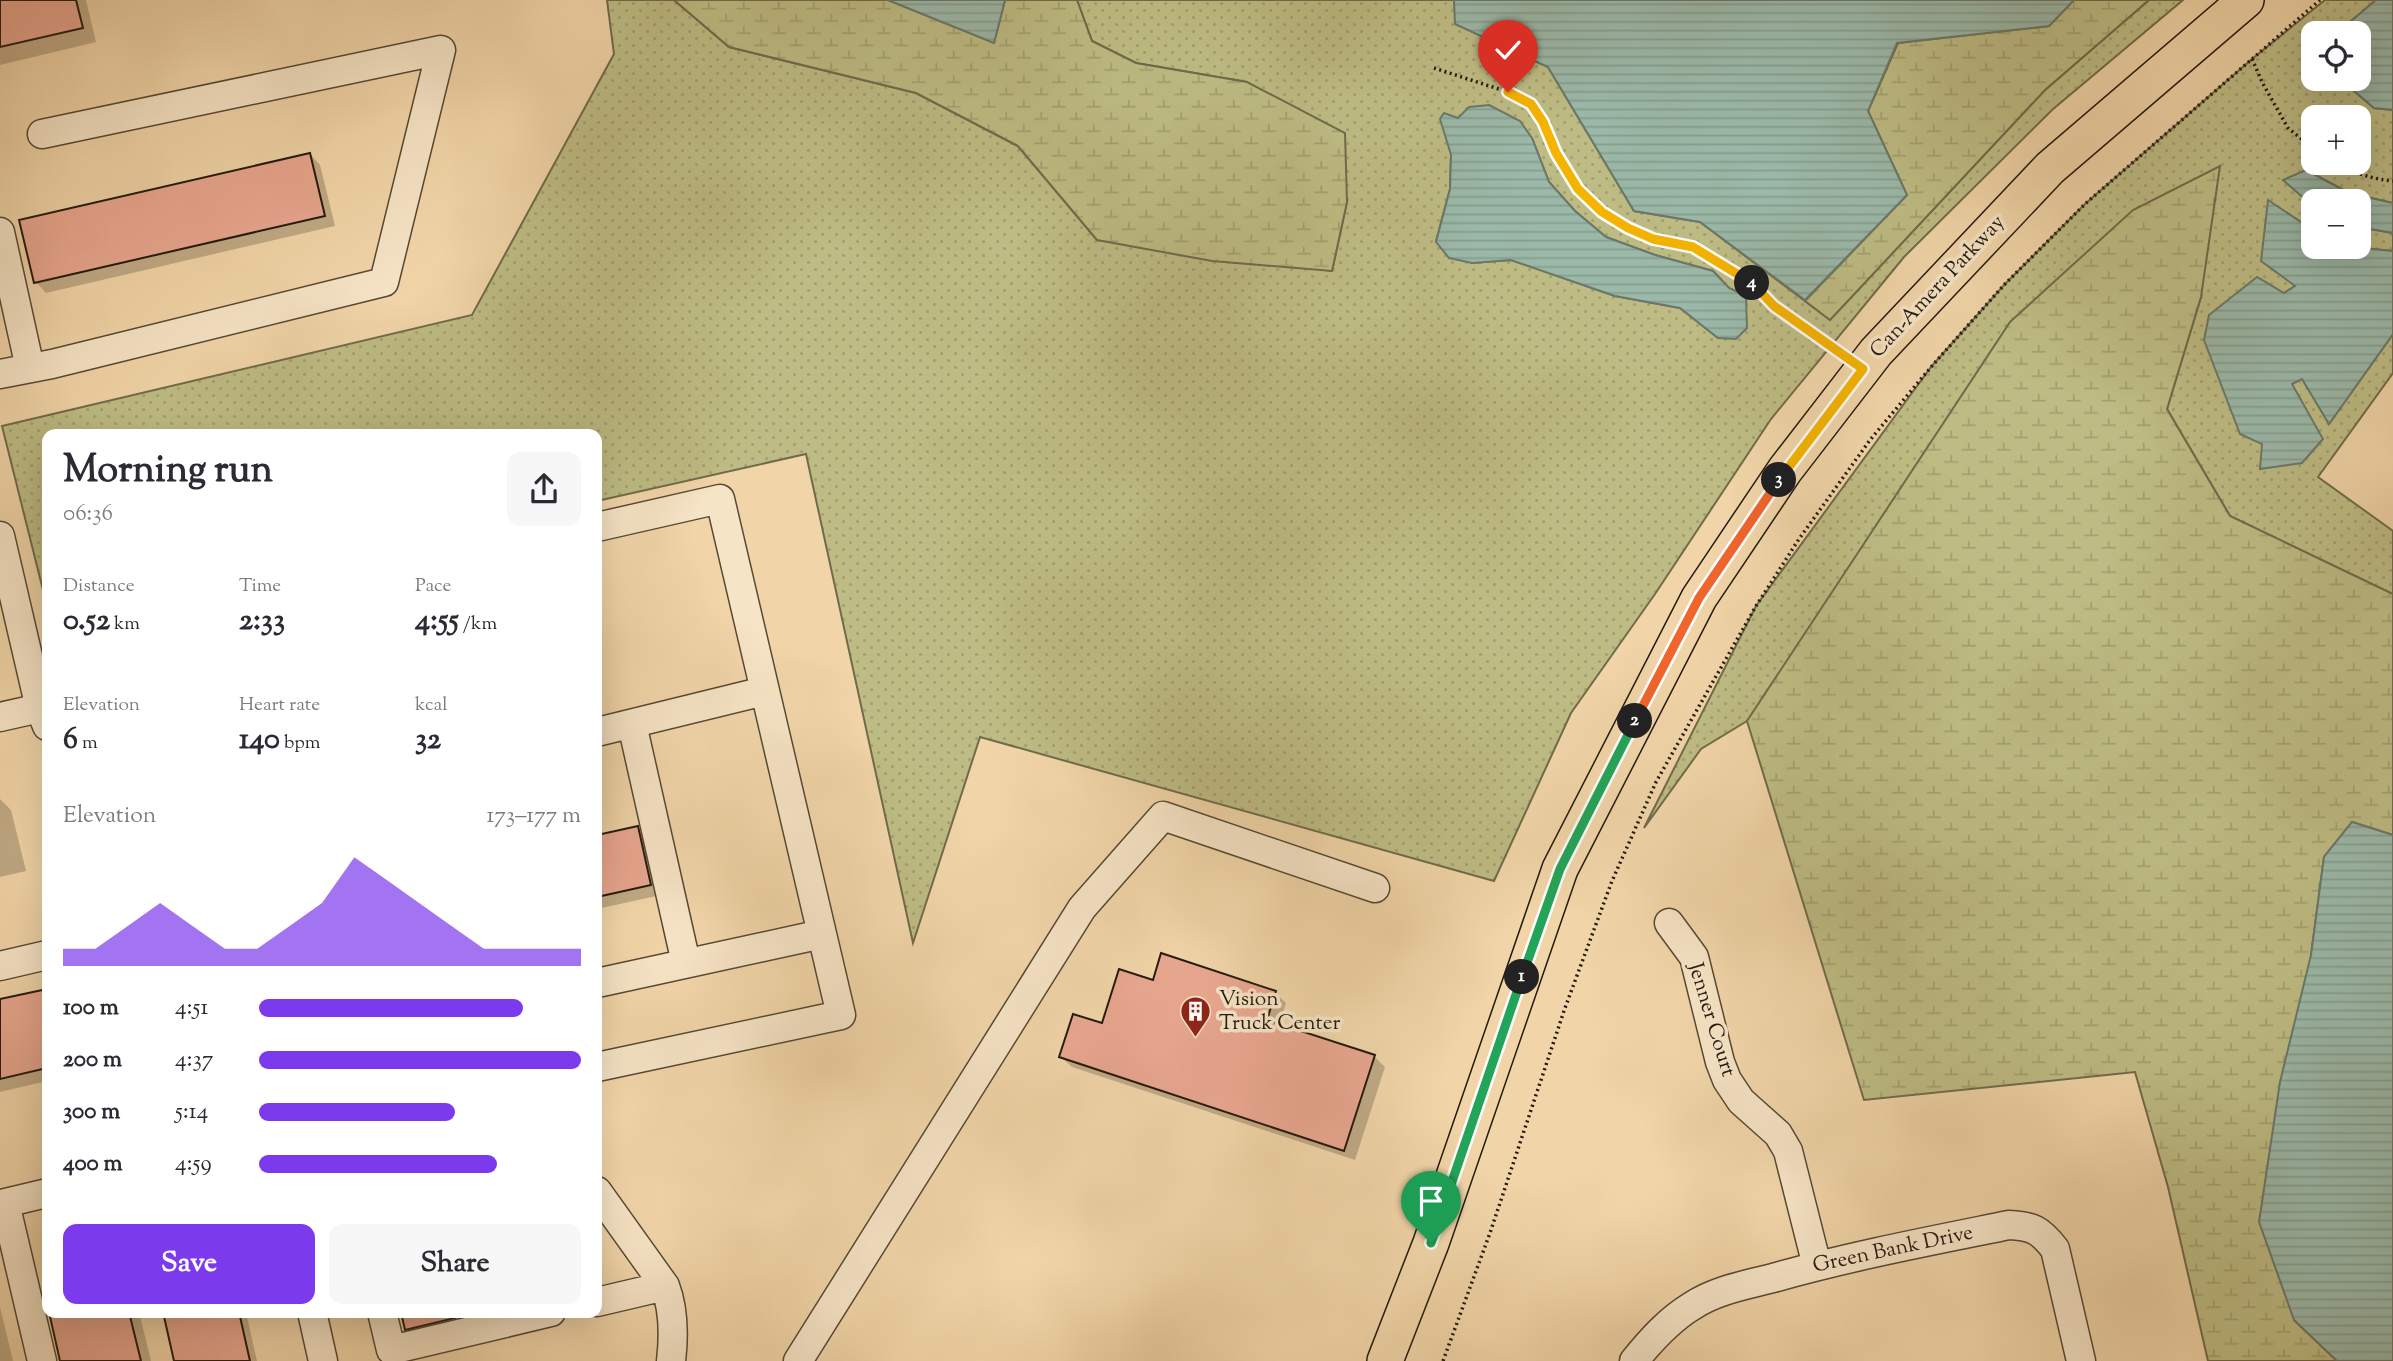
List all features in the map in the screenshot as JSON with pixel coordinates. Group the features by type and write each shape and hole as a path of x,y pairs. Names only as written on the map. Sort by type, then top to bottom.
{"main road":[{"name":"Can-Amera Parkway","path":"1385,1361 1431,1243 1560,869 1699,598 1785,470 1876,352 2050,168 2246,0"}],"street":[{"path":"0,374 52,364 384,282 441,50 41,134"},
{"path":"0,233 30,368"},
{"path":"602,526 720,499 841,1015 602,1065"},
{"path":"0,536 42,713"},
{"path":"602,731 764,691"},
{"path":"0,717 42,717"},
{"path":"632,724 685,963"},
{"path":"798,1361 1082,908 1163,816 1375,888"},
{"name":"Jenner Court","path":"1669,923 1694,957 1727,1080 1741,1101 1778,1134 1788,1151 1817,1265"},
{"path":"602,982 822,934"},
{"path":"0,966 42,956"},
{"path":"42,1194 5,1203 42,1361"},
{"path":"602,1198 666,1286 674,1337 671,1361"},
{"name":"Green Bank Drive","path":"1634,1361 1652,1339 1693,1304 1723,1291 1817,1265 2009,1225 2030,1226 2055,1249 2081,1361"},
{"path":"602,1301 666,1286"},
{"path":"313,1318 323,1361"},
{"path":"383,1318 391,1350 526,1318"}],"path":[{"path":"1443,1361 1490,1233 1565,1008 1612,881 1656,782 1756,606 1798,539 1870,440 2004,285 2085,204 2320,0"},
{"path":"2252,59 2288,128 2301,138"},
{"path":"1434,68 1508,92 1531,104 1578,189 1602,212 1653,239 1693,247 1757,286 1774,306 1863,369"},
{"path":"2362,175 2393,181"}],"green space":[{"path":"607,0 674,0 729,47 916,93 1018,146 1097,240 1332,271 1347,202 1247,82 1136,63 1092,41 1077,0 1454,0 1456,24 1548,67 1634,211 1700,222 1830,320 2045,90 2149,0 2183,0 2052,110 1904,257 1771,419 1655,594 1571,713 1494,881 980,737 913,943 806,454 602,500 602,429 42,429 42,586 2,426 472,315 614,54","holes":["1532,138 1549,182 1575,211 1606,237 1655,255 1713,271 1729,288 1745,296 1746,309 1718,338 1680,308 1615,296 1511,260 1472,263 1436,241 1450,189 1451,155"]},
{"path":"674,0 888,0 994,43 1005,0 1077,0 1092,41 1136,63 1247,82 1345,133 1347,202 1332,271 1212,261 1097,240 1018,146 916,93 729,47"},
{"path":"2074,0 2149,0 2045,90 1830,320 1805,301 1907,195 1868,111 1898,43 2049,26"},
{"path":"2325,0 2376,0 2352,21 2301,21 2301,91 2354,91 2370,105 2301,105 2301,175 2306,175 2306,189 2301,189 2302,259 2295,286 2284,293 2261,468 2292,384 2302,378 2329,424 2393,334 2393,373 2318,477 2393,531 2393,594 2230,516 2167,409 2201,297 1747,721 1701,749 1644,828 1756,606 1931,367 2004,285 2085,204 2252,59"},
{"path":"2371,105 2393,110 2393,203 2371,198 2371,189 2342,189 2315,175 2371,175"},
{"path":"2220,166 2201,297 2167,409 2230,516 2393,594 2393,835 2352,822 2324,857 2311,955 2294,1320 2337,1361 2208,1361 2168,1187 2135,1072 1864,1100 1747,721 2010,322 2133,210"},
{"path":"2371,229 2393,233 2393,251 2372,249"}],"shaded area":[{"path":"888,0 1005,0 994,43"},
{"path":"1454,0 2074,0 2049,26 1897,43 1868,111 1907,195 1805,300 1700,222 1634,211 1548,67 1455,24"},
{"path":"2376,0 2393,0 2393,110 2374,108 2354,91 2371,91 2371,21 2351,21"},
{"path":"1489,105 1520,121 1532,138 1549,182 1575,211 1606,237 1655,255 1713,271 1729,288 1746,296 1747,328 1736,339 1718,338 1680,308 1615,296 1511,260 1472,263 1449,258 1436,242 1450,189 1451,155 1440,119 1444,113 1458,118 1469,107"},
{"path":"2301,172 2301,175 2315,175 2342,189 2301,189 2301,196 2283,180"},
{"path":"2371,198 2393,203 2393,233 2371,229"},
{"path":"2268,200 2301,222 2301,259 2371,259 2371,249 2393,251 2393,334 2329,424 2302,379 2292,384 2323,439 2302,463 2260,469 2262,444 2240,434 2204,340 2209,315 2257,277 2284,293 2295,286 2261,261"},
{"path":"2352,822 2393,835 2393,1361 2337,1361 2294,1320 2259,1222 2280,1082 2311,955 2324,857"}],"building":[{"path":"0,0 76,0 83,28 0,47"},
{"path":"310,153 325,216 34,283 19,220"},
{"path":"638,826 651,885 602,896 602,834"},
{"name":"Vision Truck Center","path":"1161,953 1276,991 1267,1020 1375,1055 1344,1151 1059,1057 1073,1014 1102,1023 1119,969 1153,980"},
{"path":"42,990 42,1069 0,1079 0,999"},
{"path":"50,1318 130,1318 141,1361 60,1361"},
{"path":"164,1318 240,1318 250,1361 174,1361"},
{"path":"402,1318 455,1318 405,1330"}],"place":[{"name":"Vision Truck Center","path":"1196,1039"}],"route":[{"path":"1431,1243 1560,869 1699,598 1785,470 1863,369 1774,306 1757,286 1693,247 1653,239 1602,212 1578,189 1531,104 1508,92"}]}
